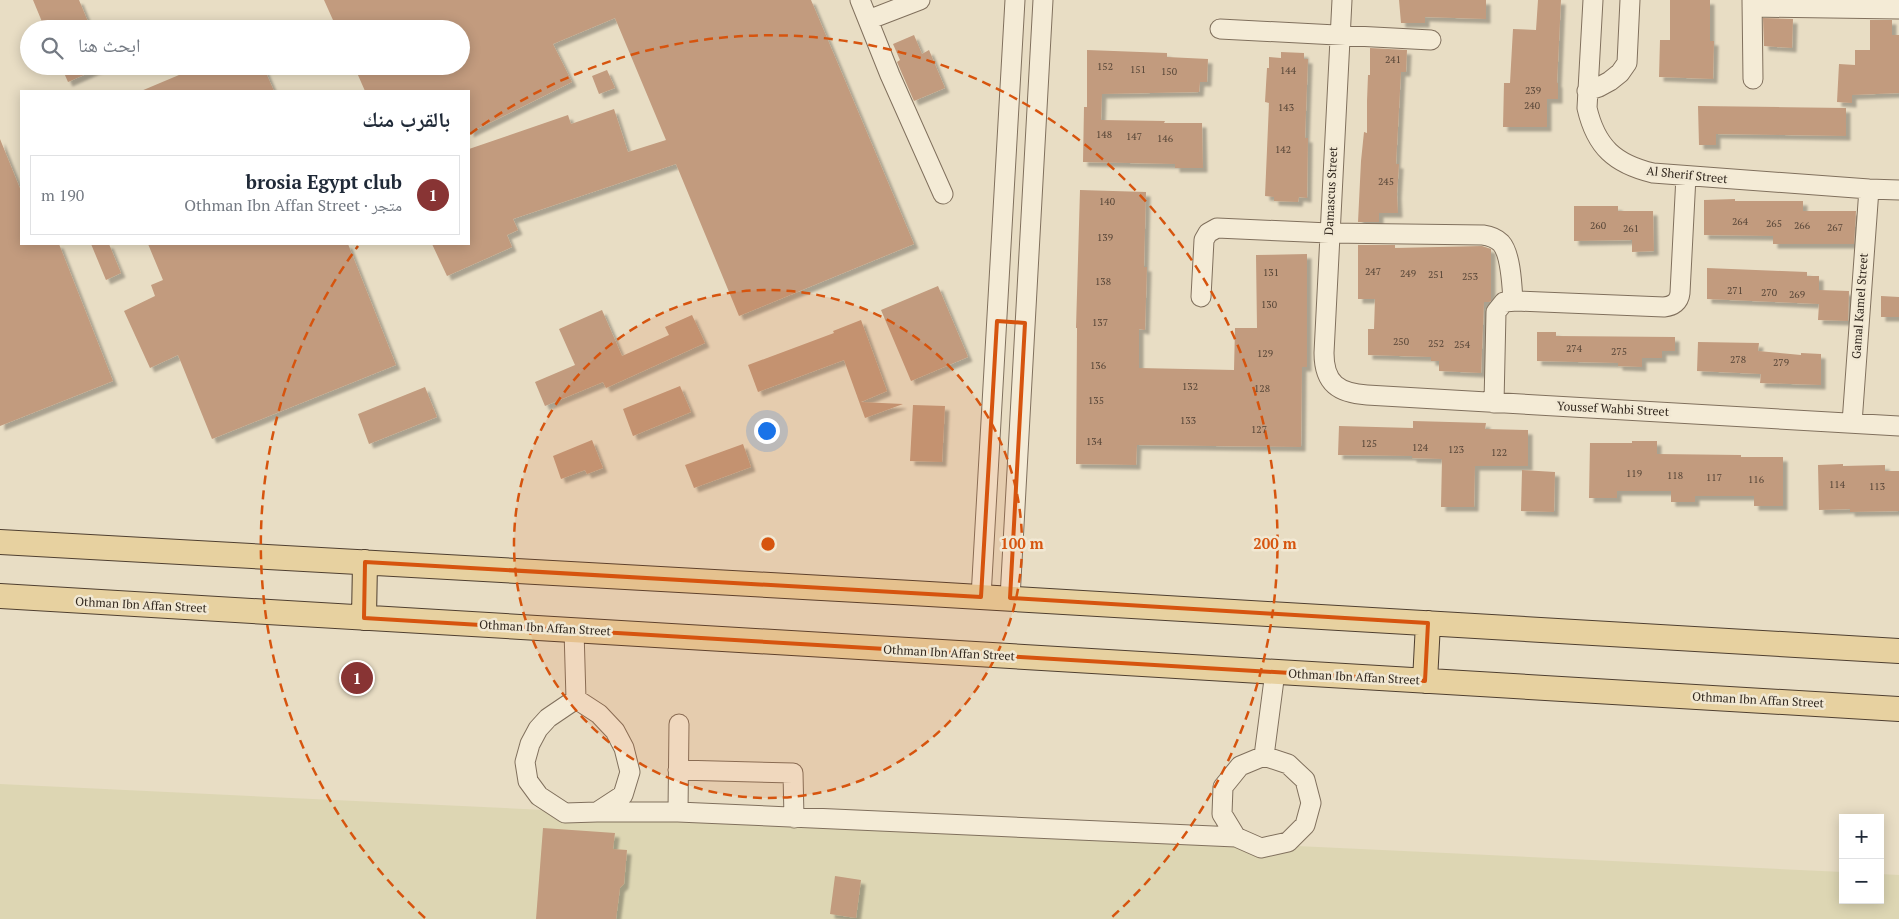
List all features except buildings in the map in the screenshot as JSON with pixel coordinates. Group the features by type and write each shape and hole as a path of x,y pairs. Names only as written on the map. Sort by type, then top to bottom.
{"main road":[{"path":"0,542 1010,598 1899,651"},
{"path":"364,618 365,562"},
{"name":"Othman Ibn Affan Street","path":"0,596 1899,709"},
{"path":"1425,681 1428,623"}],"street":[{"path":"860,0 943,194"},
{"path":"868,20 920,0"},
{"path":"1010,598 1043,0"},
{"name":"Damascus Street","path":"1330,380 1324,360 1342,0"},
{"name":"Al Sherif Street","path":"1593,0 1587,108 1591,124 1602,144 1613,156 1637,169 1653,173 1899,190"},
{"path":"1587,91 1610,81 1620,73 1627,63 1630,0"},
{"path":"1894,0 1899,4"},
{"path":"980,597 997,321 1011,4"},
{"path":"1753,79 1752,4 1899,9"},
{"path":"1220,29 1432,40"},
{"path":"1494,403 1496,312 1501,304 1513,301 1660,307 1674,305 1680,298 1686,176"},
{"name":"Gamal Kamel Street","path":"1852,424 1869,189"},
{"path":"1201,297 1204,240 1208,233 1218,228 1329,233 1483,235 1493,237 1502,243 1506,252 1513,301"},
{"path":"997,321 1025,323"},
{"name":"Youssef Wahbi Street","path":"1330,380 1337,388 1355,394 1899,426"},
{"path":"993,390 1021,390"},
{"path":"574,630 576,699"},
{"path":"1264,756 1275,672"},
{"path":"576,699 548,718 538,729 530,744 526,762 528,781 539,796 565,813 678,812 1236,837 1261,848 1288,842 1305,826 1311,803 1305,780 1288,764 1264,756 1240,766 1223,787 1222,814 1236,837"},
{"path":"576,699 599,714 615,731 624,748 630,772 623,795 596,812"},
{"path":"678,812 679,724"},
{"path":"678,770 793,773 794,818"}],"highlighted area":[{"path":"997,321 1025,323 1010,598 1428,623 1425,681 364,618 365,562 981,597"}],"shaded area":[{"path":"0,784 1839,872 1839,904 1884,904 1884,874 1899,875 1899,919 0,919"}],"place":[{"name":"brosia Egypt club","path":"357,678"}]}
